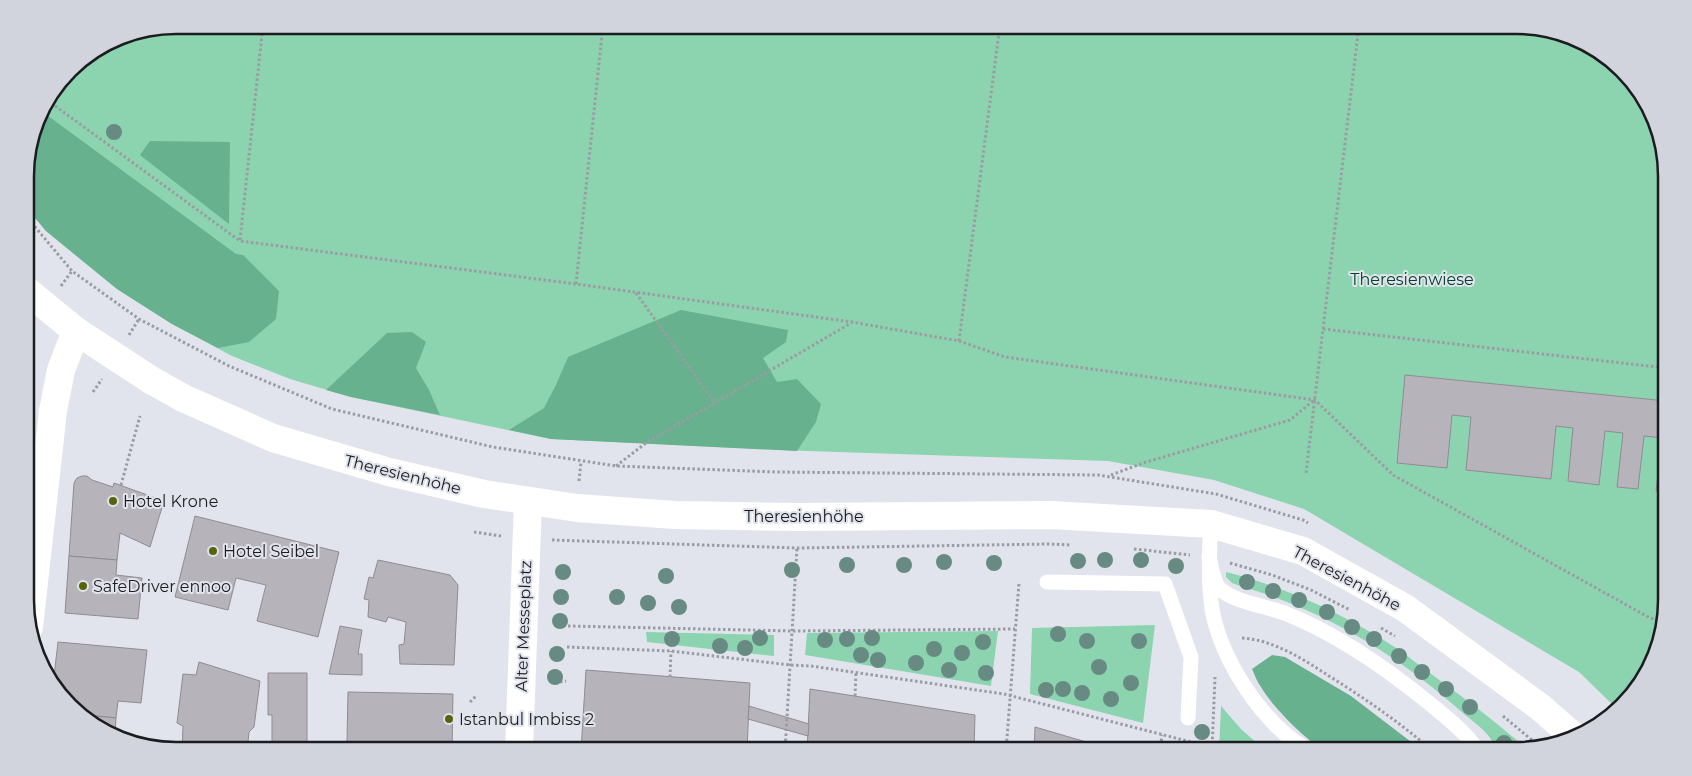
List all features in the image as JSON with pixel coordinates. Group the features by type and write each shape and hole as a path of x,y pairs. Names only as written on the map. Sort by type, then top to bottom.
{"main road":[{"name":"Theresienhöhe","path":"34,297 76,331 151,380 183,398 273,438 389,472 484,494 577,508 675,515 808,517 1050,515 1211,524 1303,551 1405,608 1540,707 1569,732"},
{"path":"34,582 53,411 61,370 76,331"},
{"name":"Alter Messeplatz","path":"519,742 528,502"}],"lane":[{"path":"1211,524 1209,557 1212,610 1224,648 1247,689 1265,713 1296,742"},
{"path":"1209,557 1218,587 1223,592 1229,596 1285,613 1320,628 1357,650 1409,686 1443,714 1472,742"},
{"path":"1047,582 1165,584 1191,657 1188,718"}],"path":[{"path":"240,241 262,34"},
{"path":"576,284 603,34"},
{"path":"959,341 999,34"},
{"path":"1306,473 1358,34"},
{"path":"53,105 240,241 852,322 959,341 1005,357 1315,400 1393,475 1657,620"},
{"path":"34,225 72,271 139,319 229,366 332,409 493,447 581,462"},
{"path":"60,288 72,271"},
{"path":"636,292 714,402"},
{"path":"616,466 646,443 852,322"},
{"path":"1323,329 1658,367"},
{"path":"1110,476 1143,463 1290,420 1315,400"},
{"path":"121,486 140,416"},
{"path":"786,742 797,548"},
{"path":"1007,742 1019,583"},
{"path":"568,626 792,631 1015,629"},
{"path":"1250,639 1284,647 1361,696 1422,742"},
{"path":"567,647 671,651 811,666 1010,695 1185,742"},
{"path":"670,677 671,651"},
{"path":"855,696 856,672"},
{"path":"560,682 566,681"},
{"path":"470,702 476,696"},
{"path":"1520,730 1533,741"},
{"path":"1161,742 1162,735"}],"green space":[{"name":"Theresienwiese","path":"175,34 1526,34 1544,36 1571,45 1587,53 1617,75 1629,89 1647,121 1657,157 1658,601 1656,628 1651,646 1639,671 1623,694 1612,705 1579,672 1304,509 1214,480 1108,461 807,451 551,439 351,397 290,379 232,356 172,324 117,289 46,231 34,217 34,166 39,139 53,105 75,75 89,63 113,48 148,36"},
{"path":"48,116 236,254 243,255 279,291 276,319 249,342 218,348 172,324 117,289 46,231 34,217 34,166 39,139"},
{"path":"150,141 230,142 229,224 140,155"},
{"path":"681,310 788,330 786,342 763,358 777,382 797,379 821,404 816,422 797,451 551,439 509,430 544,408 568,357"},
{"path":"412,332 426,342 416,368 429,390 440,415 326,390 387,333"},
{"path":"1226,572 1291,593 1333,612 1374,634 1464,698 1519,742 1493,742 1478,726 1423,680 1355,635 1307,610 1232,583 1226,577"},
{"path":"1155,625 1143,723 1030,694 1032,628"},
{"path":"998,631 991,686 805,655 807,633"},
{"path":"646,632 774,635 774,656 647,642"},
{"path":"1272,655 1285,657 1351,696 1411,742 1312,742 1281,713 1266,695 1252,669"},
{"path":"1221,706 1241,729 1256,742 1219,742"}],"building":[{"path":"1405,375 1658,400 1658,438 1644,436 1638,489 1617,487 1623,433 1605,431 1599,485 1568,481 1573,428 1556,426 1551,479 1466,470 1471,417 1452,415 1447,468 1397,463"},
{"path":"1658,473 1658,491 1656,491"},
{"path":"87,476 92,480 113,487 114,483 164,501 150,547 120,533 117,560 69,556 74,483 77,478"},
{"path":"195,516 339,552 318,637 257,621 266,585 236,578 228,610 175,597"},
{"path":"69,556 117,560 116,575 142,578 138,619 65,613"},
{"path":"378,560 450,575 458,585 454,665 400,664 399,645 404,644 406,622 388,617 386,622 368,617 369,600 364,599 369,577 373,578"},
{"path":"340,626 362,630 358,654 362,654 362,675 329,674"},
{"path":"58,642 147,650 141,703 118,701 116,718 93,716 89,713 75,701 54,673"},
{"path":"199,662 260,681 254,727 249,732 248,742 182,742 183,726 177,723 183,674 196,675"},
{"path":"586,670 750,683 747,742 582,742"},
{"path":"268,673 307,673 307,742 272,742 272,715 268,715"},
{"path":"810,689 975,715 974,742 807,742"},
{"path":"348,692 453,694 452,742 347,742"},
{"path":"749,706 809,724 808,736 748,719"},
{"path":"93,716 116,718 115,728"},
{"path":"1035,727 1086,742 1034,742"}],"place":[{"name":"Hotel Krone","path":"113,501"},
{"name":"Hotel Seibel","path":"213,551"},
{"name":"SafeDriver ennoo","path":"83,586"},
{"name":"Istanbul Imbiss 2","path":"449,719"}]}
